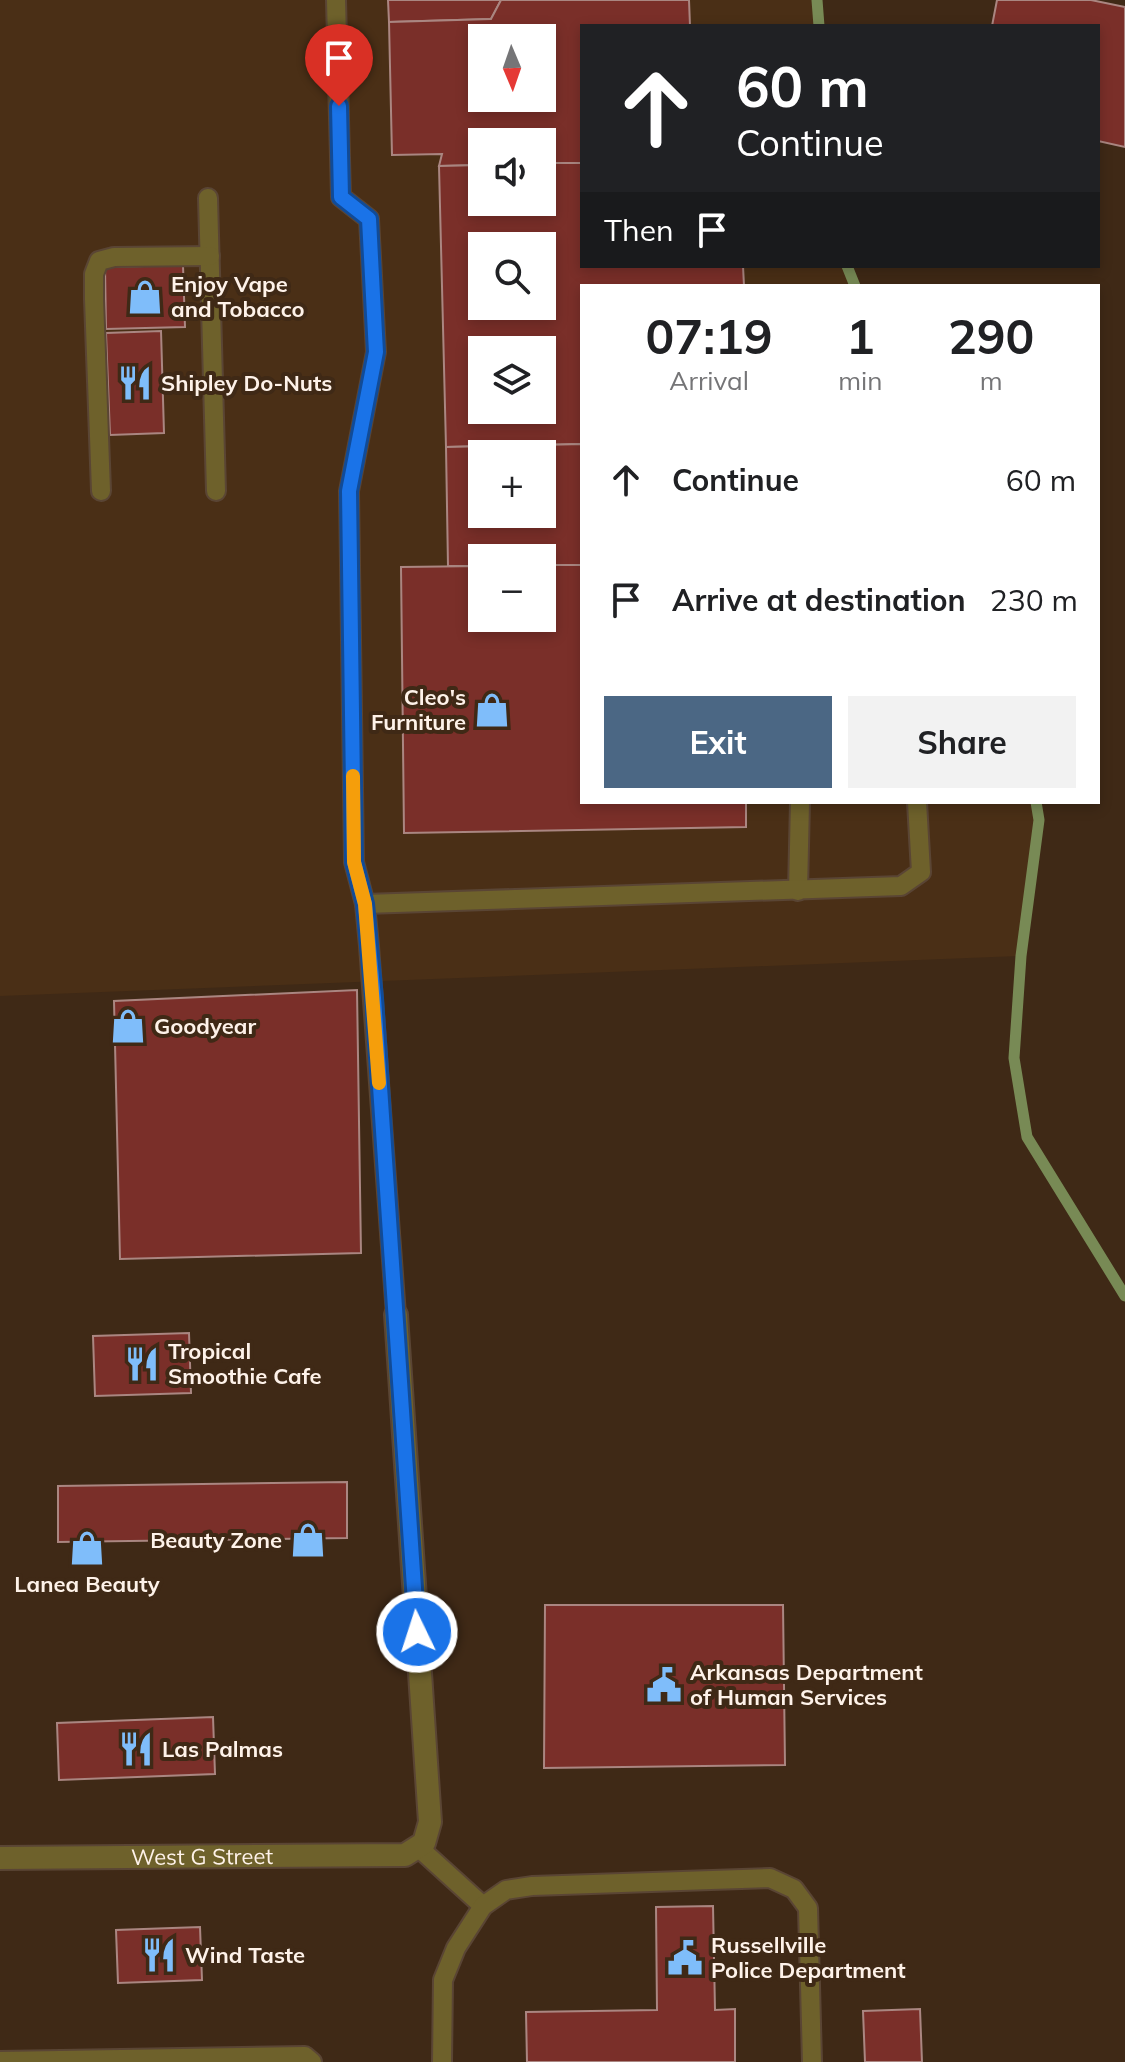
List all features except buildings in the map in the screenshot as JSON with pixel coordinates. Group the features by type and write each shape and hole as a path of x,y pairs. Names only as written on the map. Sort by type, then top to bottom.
{"street":[{"path":"396,1315 430,1822 424,1843 412,1851"},
{"name":"West G Street","path":"0,1858 412,1851"}],"lane":[{"path":"336,0 341,197 369,219 376,352 349,491 354,862 365,904 396,1315"},
{"path":"208,198 216,491"},
{"path":"101,491 94,299 94,274 99,261 114,257 210,256"},
{"path":"798,891 800,804"},
{"path":"365,904 901,886 921,872 917,804"},
{"path":"412,1851 483,1906"},
{"path":"442,2062 443,1980 456,1948 483,1906 506,1890 532,1886 770,1878 794,1889 808,1908 812,2062"},
{"path":"0,2061 305,2056 312,2062"}],"shaded area":[{"path":"0,0 817,0 819,24 580,24 580,268 848,268 854,284 580,284 580,804 1036,804 1039,820 1021,956 0,996"}],"waterway":[{"path":"817,0 819,24"},
{"path":"848,268 854,284"},
{"path":"1036,804 1039,820 1021,956 1014,1058 1027,1137 1125,1296"}],"slow traffic":[{"path":"353,776 354,862 365,904 379,1083"}],"place":[{"name":"Enjoy Vape and Tobacco","path":"145,297"},
{"name":"Shipley Do-Nuts","path":"135,383"},
{"name":"Cleo's Furniture","path":"492,710"},
{"name":"Goodyear","path":"128,1026"},
{"name":"Tropical Smoothie Cafe","path":"142,1364"},
{"name":"Beauty Zone","path":"308,1540"},
{"name":"Lanea Beauty","path":"87,1548"},
{"name":"Arkansas Department of Human Services","path":"664,1685"},
{"name":"Las Palmas","path":"136,1749"},
{"name":"Wind Taste","path":"159,1955"},
{"name":"Russellville Police Department","path":"685,1958"}],"route":[{"path":"339,106 341,197 369,219 376,352 349,491 354,862 365,904 374,998 417,1632"}]}
